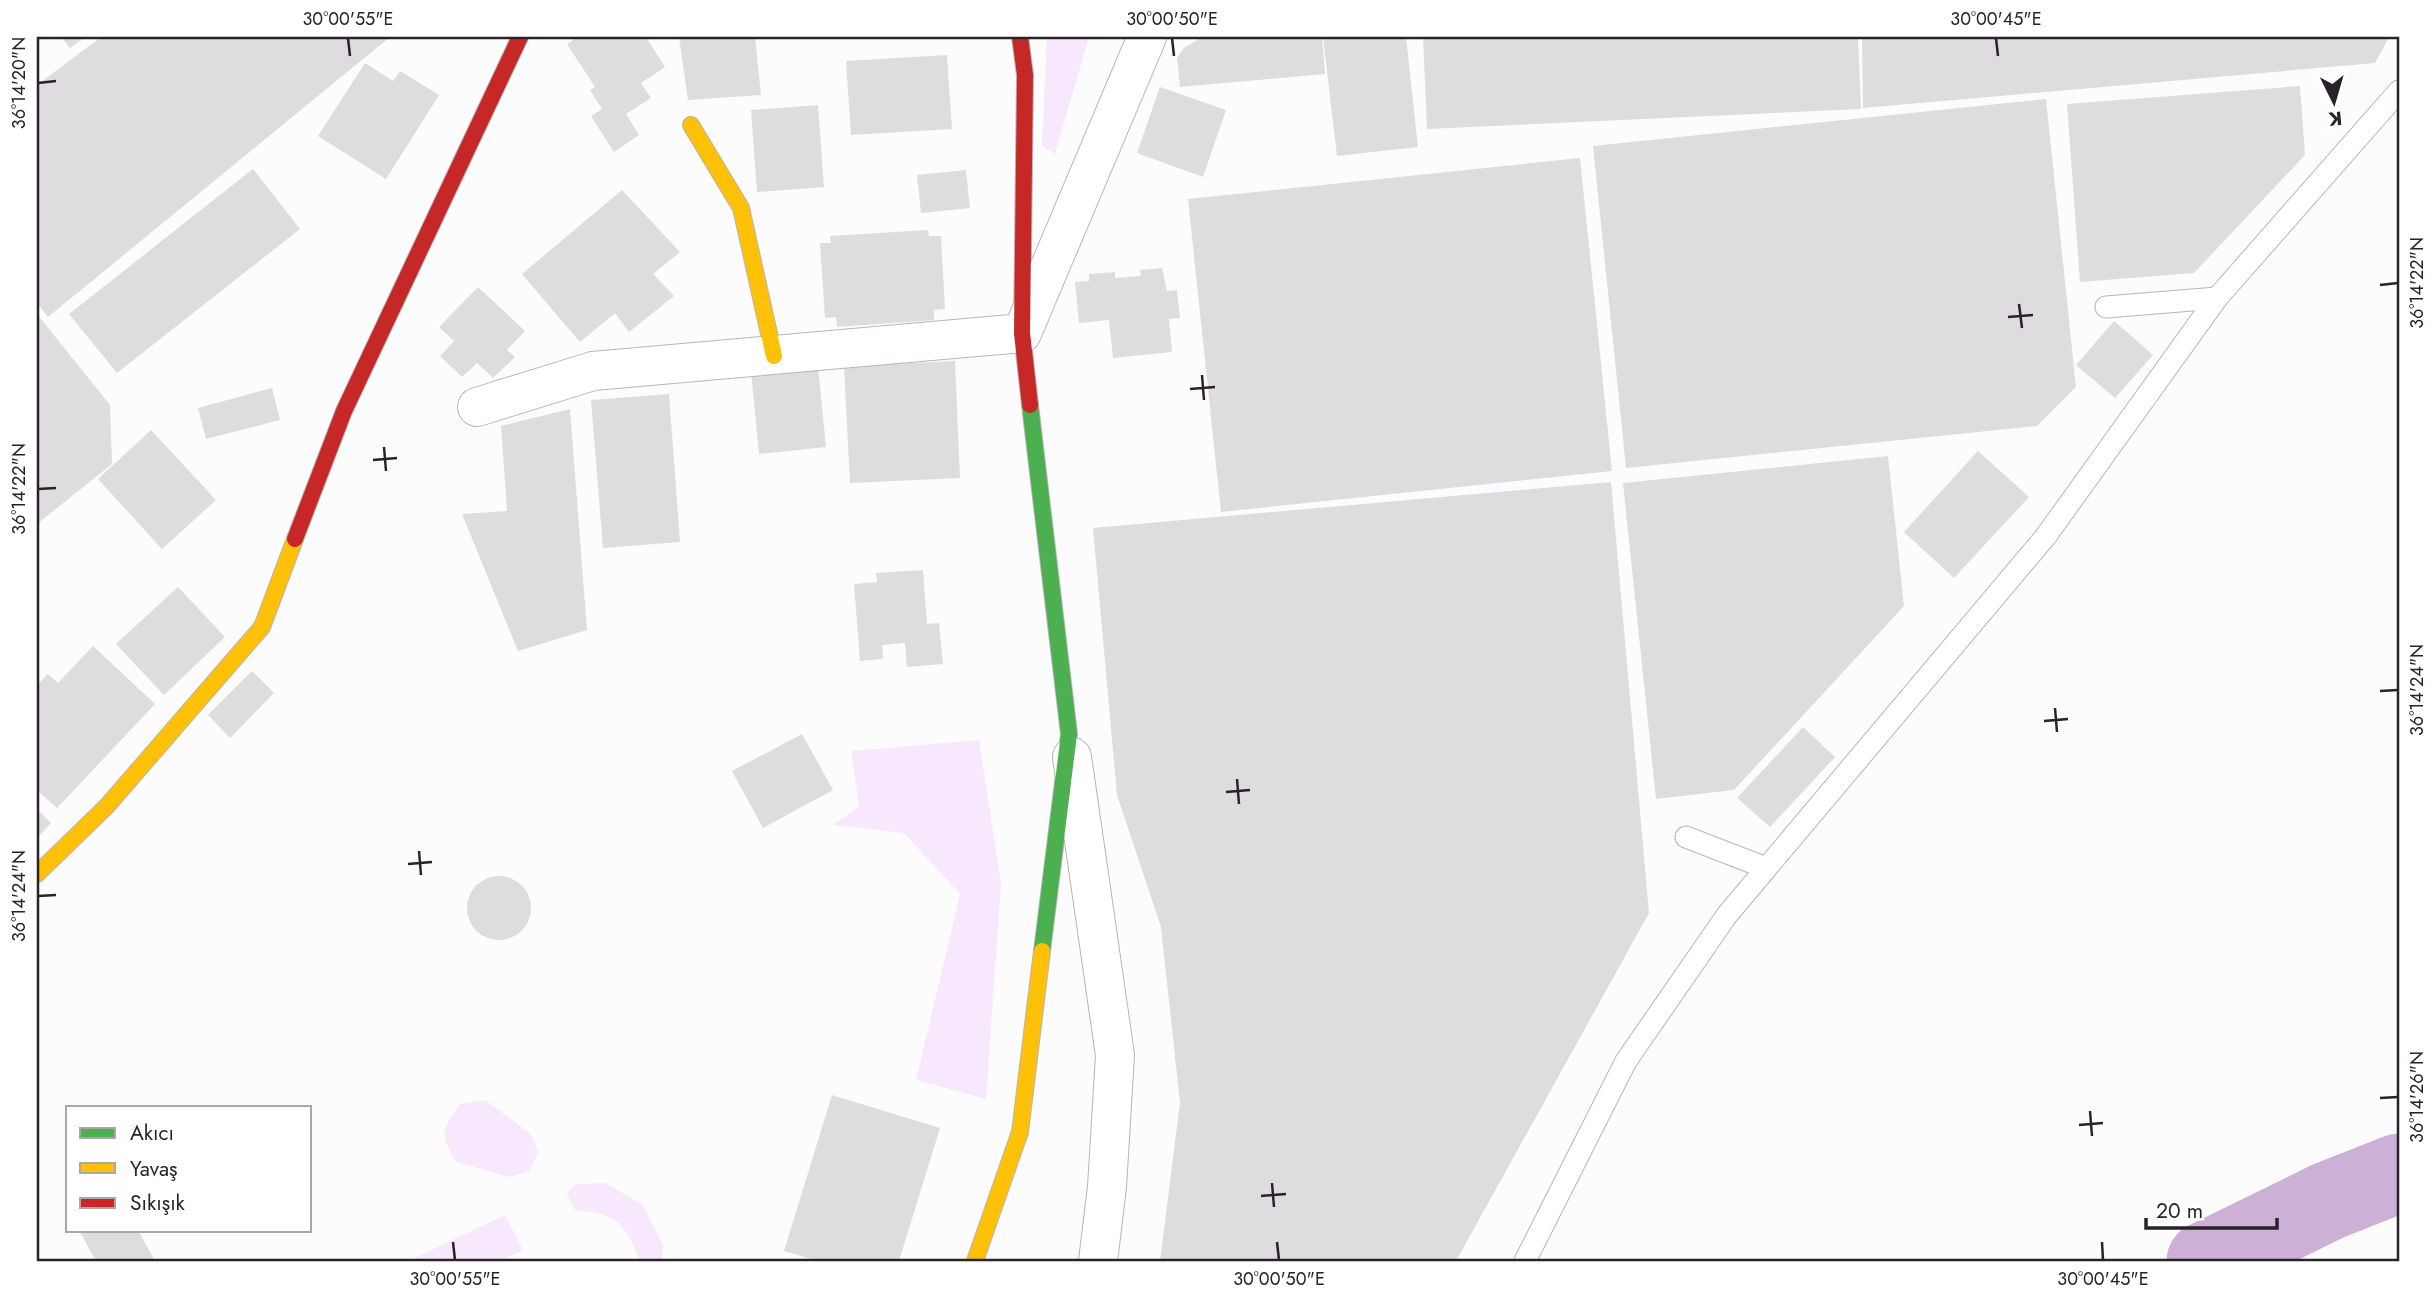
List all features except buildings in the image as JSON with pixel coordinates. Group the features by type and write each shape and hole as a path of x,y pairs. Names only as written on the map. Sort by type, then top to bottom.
{"street":[{"path":"37,874 107,806 262,627 344,411 520,37"},
{"path":"1020,37 1025,75 1022,333 1069,734 1115,1055 1107,1187 1098,1261"},
{"path":"1022,333 1147,37"},
{"path":"691,125 741,208 774,356"},
{"path":"477,407 593,371 1022,333"},
{"path":"975,1261 1020,1132 1069,734"}],"lane":[{"path":"1525,1261 1626,1061 1727,915 2046,536 2217,299 2399,91"},
{"path":"2106,307 2217,299"},
{"path":"1686,837 1766,867"}],"shaded area":[{"path":"1047,37 1089,37 1055,154 1042,146"},
{"path":"979,740 1001,883 986,1099 916,1080 960,894 904,833 833,825 859,806 851,751"},
{"path":"485,1100 531,1134 538,1152 530,1171 509,1177 456,1162 445,1138 446,1126 460,1104"},
{"path":"605,1183 642,1204 663,1245 662,1261 640,1261 629,1237 618,1222 601,1214 575,1210 567,1194 576,1184"},
{"path":"505,1215 523,1250 500,1261 408,1261"}],"waterway":[{"path":"2206,1261 2328,1201 2399,1173"}],"traffic: fast":[{"path":"1030,405 1069,734 1042,951"}],"traffic: slow":[{"path":"691,125 741,208 774,356"},
{"path":"37,874 107,806 262,627 295,539"},
{"path":"975,1261 1020,1132 1042,951"}],"traffic: jam":[{"path":"295,539 344,411 520,37"},
{"path":"1020,37 1025,75 1022,333 1030,405"}]}
